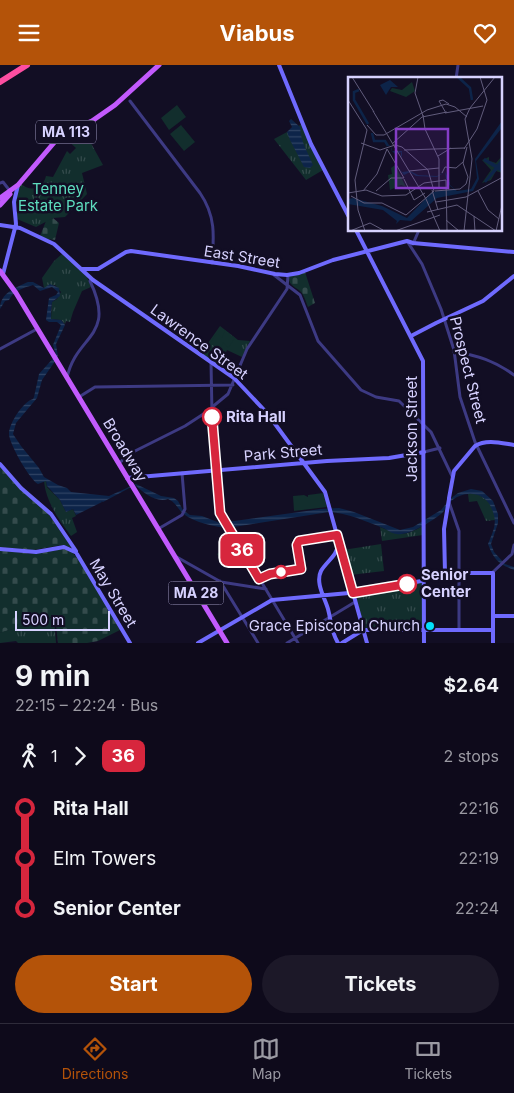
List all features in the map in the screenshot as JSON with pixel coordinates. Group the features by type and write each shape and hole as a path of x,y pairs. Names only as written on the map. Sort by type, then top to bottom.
{"highway":[{"path":"0,77 19,65"},
{"path":"0,82 27,65"}],"main road":[{"name":"MA 113","path":"0,198 18,185 58,138 92,121 126,97 159,65"},
{"path":"279,65 314,150 348,215"},
{"path":"126,97 130,101"},
{"path":"1,272 15,226 14,202 18,185"},
{"name":"MA 113","path":"0,205 11,191"},
{"name":"Lawrence Street","path":"0,225 15,226 54,244 84,269 91,280 235,379 267,413 324,489 367,643"},
{"name":"Jackson Street","path":"357,231 419,351 423,364 424,643"},
{"name":"East Street","path":"84,269 98,269 126,252 131,251 246,267 288,275 407,241 514,252"},
{"name":"Broadway","path":"1,272 227,643"},
{"path":"412,337 482,301 514,276"},
{"path":"419,351 416,339 422,331"},
{"path":"444,573 444,529 449,507 452,475 476,445 490,442 514,445"},
{"name":"Park Street","path":"127,477 389,458 424,452"},
{"name":"May Street","path":"0,464 50,514 76,552 130,643"},
{"path":"337,535 338,548 320,574 331,630 338,643"},
{"path":"0,549 36,552 61,547 76,552"},
{"path":"334,554 342,554"},
{"path":"198,643 220,632 272,600 353,593 424,580 444,573 459,572 493,573 493,643"},
{"path":"494,616 514,616"},
{"path":"342,643 364,631 493,630"}],"street":[{"path":"130,101 204,198 210,209 214,228 212,263"},
{"path":"3,183 11,191"},
{"path":"413,250 419,231"},
{"name":"Prospect Street","path":"407,241 429,278 444,319 454,352 460,397 476,445 514,523"},
{"path":"271,273 303,298 318,341 361,390 376,397 399,401 433,435 452,475"},
{"path":"118,463 133,452 171,434 228,394 249,346 287,289 288,275"},
{"path":"67,378 71,365 94,333 98,321 98,304 91,280"},
{"path":"0,349 37,329"},
{"path":"454,352 483,357 514,375"},
{"path":"211,362 212,407 220,513 298,643"},
{"path":"78,397 95,387 233,385"},
{"name":"Park Street","path":"424,452 440,449"},
{"path":"449,467 459,465"},
{"path":"158,529 182,515 185,509 182,473"},
{"path":"449,507 459,530 459,630"},
{"path":"493,573 513,552 514,545"},
{"path":"172,554 220,581 264,589"},
{"path":"220,581 258,643"},
{"path":"287,643 355,601"}],"green space":[{"path":"177,105 186,117 169,130 161,118"},
{"path":"302,124 323,170 306,180 274,139"},
{"path":"181,125 195,142 184,151 170,134"},
{"name":"Tenney Estate Park","path":"82,127 103,165 82,173 87,194 65,217 53,218 36,227 17,219 16,194 21,184 28,188 36,188 42,184 46,176 53,177 67,151 70,154 76,148 63,136"},
{"path":"53,218 59,223 55,240 40,236 46,221"},
{"path":"62,254 87,277 91,287 82,291 70,322 66,321 65,324 61,320 51,319 52,302 57,299 61,292 55,285 44,288 42,278 54,261"},
{"path":"305,272 315,303 308,307 302,293 291,284 289,279 289,276"},
{"path":"220,326 238,340 250,341 242,357 227,350 220,366 201,353"},
{"path":"225,330 235,338 228,348 223,342 220,350 210,343 217,333 222,338"},
{"path":"0,466 47,512 72,548 62,545 33,550 0,547"},
{"path":"44,481 46,481 47,487 60,500 66,512 73,509 76,516 72,518 77,532 71,536 50,503"},
{"path":"323,493 327,507 294,511 293,496 304,495 308,497 308,495"},
{"path":"468,494 483,497 491,505 495,520 486,521 477,501 469,502"},
{"path":"423,526 423,535 382,541 380,527 402,534"},
{"path":"235,542 242,553 223,564 217,554"},
{"path":"381,544 384,571 350,575 343,550"},
{"path":"64,549 71,551 79,560 120,630 98,641 58,643 55,616 0,633 0,550 32,554"},
{"path":"424,581 423,629 365,630 356,597"},
{"path":"54,617 56,643 18,643 16,641 0,643 0,633 2,632"}],"water":[{"path":"291,119 300,127 303,142 313,165 310,168 304,167 290,140 287,132 292,127 289,121"},
{"path":"28,282 33,282 44,288 50,284 59,288 60,296 52,302 51,319 61,320 65,325 56,344 58,357 42,380 37,398 16,423 13,434 44,477 67,488 71,492 109,496 136,484 161,496 174,498 183,510 190,515 202,516 220,523 339,508 400,530 413,527 441,510 458,493 471,489 482,491 493,501 498,514 498,523 491,544 494,552 505,564 514,567 514,570 504,566 492,554 488,544 495,524 494,515 486,500 471,494 455,498 442,513 432,520 408,533 402,534 393,533 350,516 329,512 227,528 217,527 189,518 168,499 159,500 146,494 135,485 76,515 73,509 66,512 60,500 47,486 46,481 38,484 30,476 16,452 9,433 14,418 21,408 33,399 39,374 56,355 53,345 61,325 57,322 46,320 49,298 58,292 52,287 40,291 33,285 22,289 5,301 0,309 5,295"}],"bus line":[{"name":"36","path":"212,417 220,513 259,579 264,575 301,569 298,541 337,535 353,593 407,584"}],"place":[{"name":"Rita Hall","path":"212,417"},
{"name":"Senior Center","path":"407,584"},
{"name":"Grace Episcopal Church","path":"430,626"}]}
